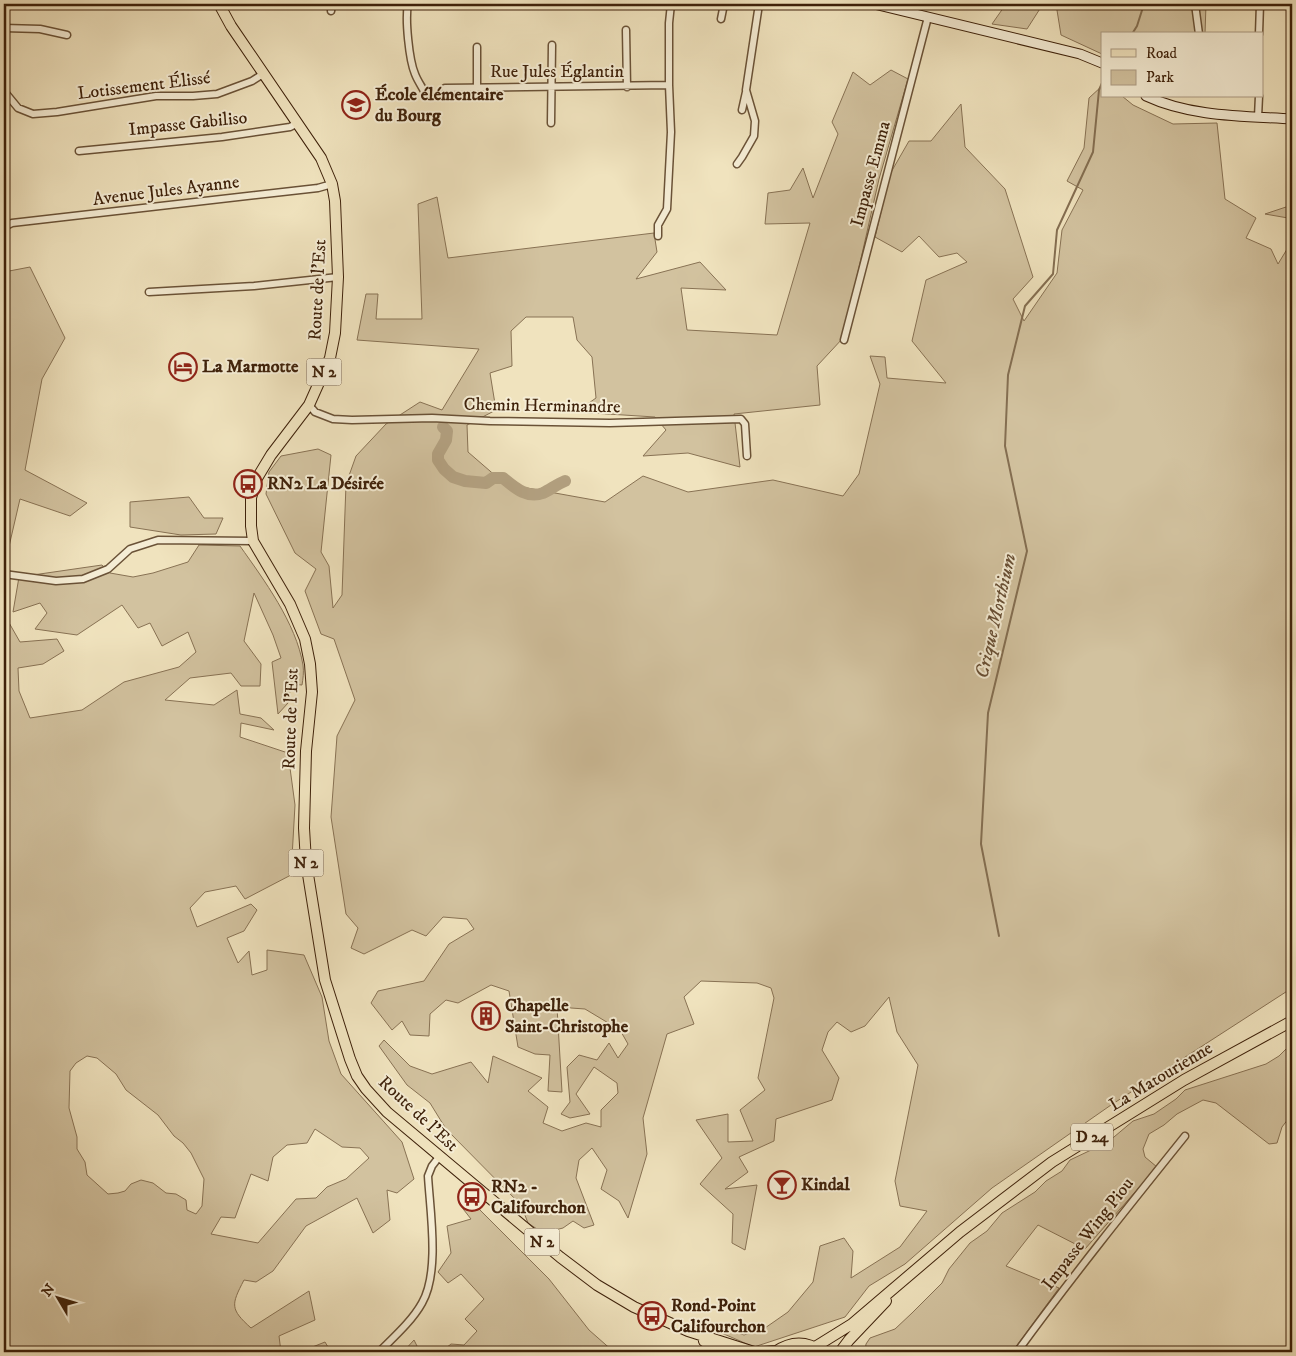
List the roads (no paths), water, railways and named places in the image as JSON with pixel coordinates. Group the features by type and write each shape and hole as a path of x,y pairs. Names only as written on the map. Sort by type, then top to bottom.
{"main road":[{"name":"Route de l'Est","path":"219,4 321,158 332,184 337,230 338,277 334,333 330,358 309,405 271,455 256,480 251,498 250,513 253,541 290,604 305,639 310,664 312,692 306,751 304,828 306,862 312,910 329,996 350,1059 357,1076 366,1089 387,1112 560,1257 597,1285 634,1307 688,1331 724,1352"},
{"name":"La Matourienne","path":"819,1350 960,1232 1052,1162 1184,1080 1292,1021"},
{"name":"La Matourienne","path":"840,1352 909,1276"},
{"name":"Route de l'Est","path":"688,1331 754,1352"},
{"path":"761,1352 775,1352 795,1343 805,1344 819,1350"}],"street":[{"path":"408,4 406,12 414,73 426,95"},
{"path":"658,236 658,225 667,209 671,132 669,86 671,4"},
{"path":"721,19 724,4"},
{"path":"742,110 759,4"},
{"path":"874,4 1080,54 1101,63"},
{"path":"1195,4 1199,32"},
{"path":"1259,32 1260,4"},
{"name":"Impasse Emma","path":"844,340 928,16"},
{"path":"4,28 40,29 67,35"},
{"path":"626,30 627,87"},
{"path":"551,123 552,44"},
{"path":"477,47 477,87"},
{"name":"Lotissement Élissé","path":"4,91 18,108 34,114 156,96 217,94 252,81 264,74"},
{"name":"Rue Jules Églantin","path":"445,88 669,86"},
{"path":"737,164 754,136 755,122 746,90"},
{"path":"1258,117 1259,98"},
{"path":"1170,100 1198,112 1292,119"},
{"name":"Impasse Gabiliso","path":"79,152 222,137 290,127 298,123"},
{"name":"Avenue Jules Ayanne","path":"4,226 12,223 318,188 332,184"},
{"path":"149,292 254,286 338,277"},
{"name":"Chemin Herminandre","path":"309,405 315,412 333,419 352,420 432,418 610,423 741,419 745,424 746,456"},
{"path":"4,574 56,581 83,578 108,569 130,549 158,540 253,541"},
{"name":"Impasse Wing Piou","path":"1017,1352 1118,1218 1185,1136"},
{"path":"379,1352 397,1335 423,1302 431,1281 433,1258 428,1176 432,1166 439,1157"}],"waterway":[{"name":"Crique Morthium","path":"1133,32 1144,4"},
{"name":"Crique Morthium","path":"999,936 981,844 988,713 1027,551 1005,446 1008,375 1025,306 1053,274 1057,230 1093,152 1101,85"},
{"path":"443,427 447,431 446,440 438,454 438,460 453,477 465,481 486,483 493,478 503,478 521,491 532,494 543,493 565,481"}],"place":[{"name":"École élémentaire du Bourg","path":"356,105"},
{"name":"La Marmotte","path":"183,367"},
{"name":"RN2 La Désirée","path":"248,484"},
{"name":"Chapelle Saint-Christophe","path":"486,1016"},
{"name":"Kindal","path":"782,1185"},
{"name":"RN2 - Califourchon","path":"472,1197"},
{"name":"Rond-Point Califourchon","path":"652,1316"}]}
